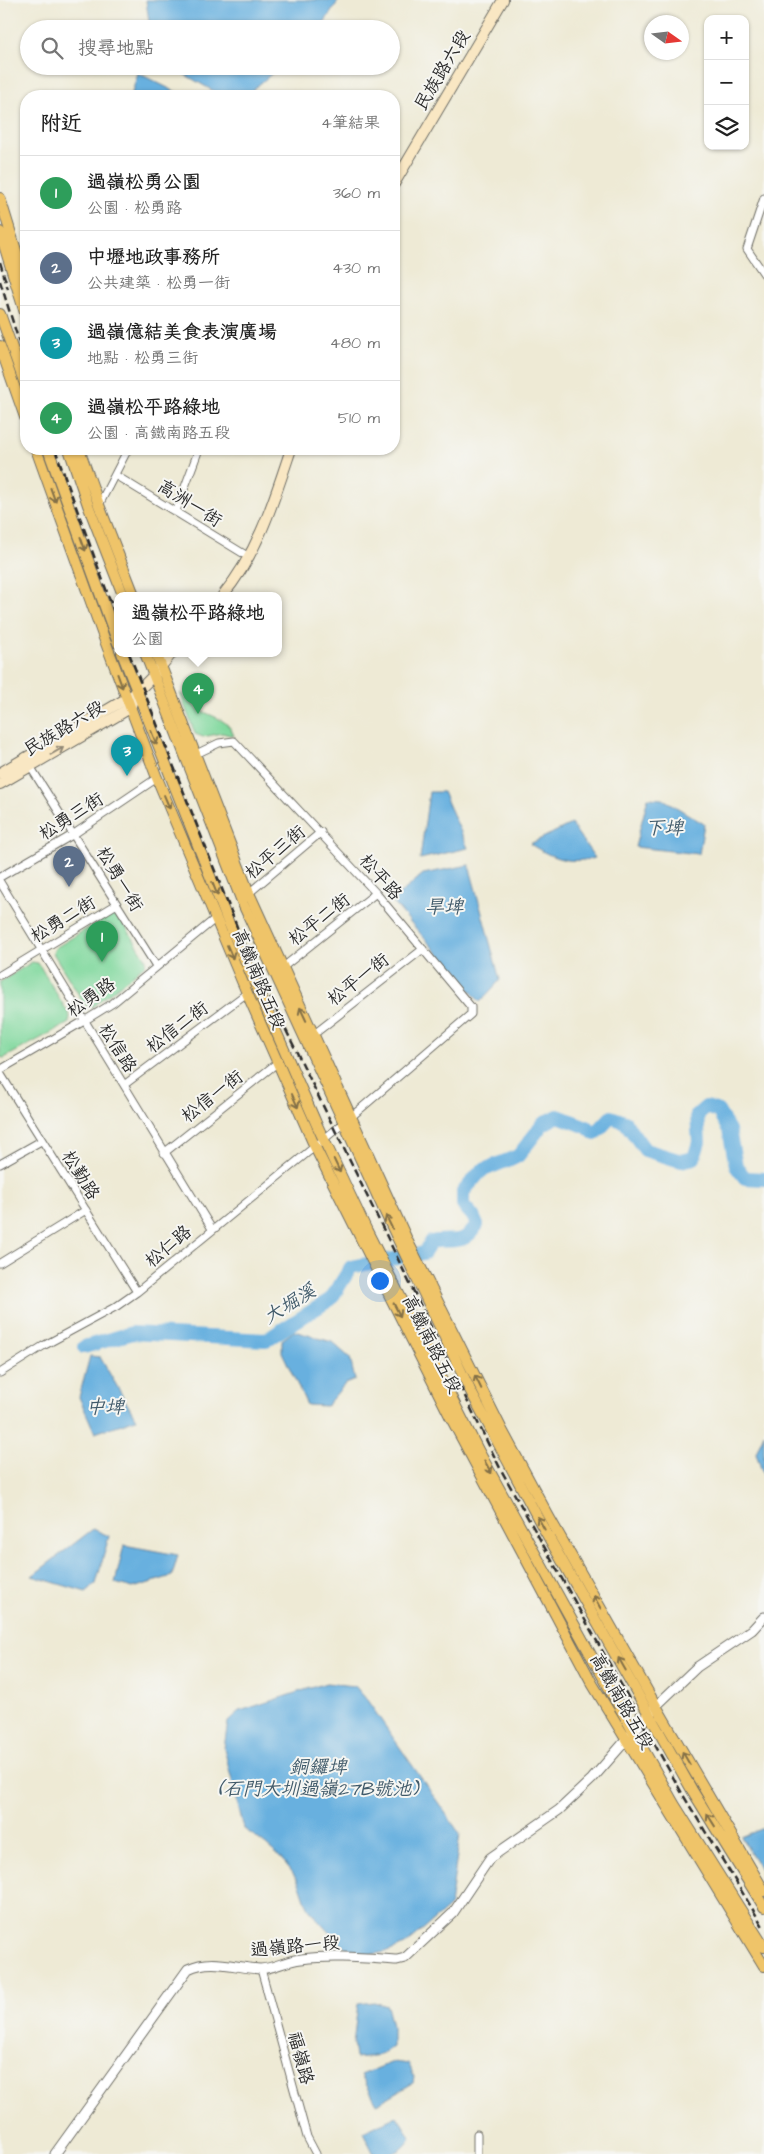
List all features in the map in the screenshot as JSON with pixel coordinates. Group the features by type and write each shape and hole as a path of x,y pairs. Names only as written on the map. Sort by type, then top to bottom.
{"main road":[{"name":"民族路六段","path":"400,174 503,0"},
{"path":"0,198 20,263"},
{"path":"0,232 20,297"},
{"path":"5,250 20,276"},
{"path":"0,314 20,370"},
{"path":"0,346 20,403"},
{"name":"高鐵南路五段","path":"38,455 157,778 247,993 315,1146 451,1418 593,1685 764,1966"},
{"path":"50,455 114,632"},
{"path":"72,455 88,505 122,592"},
{"path":"81,455 133,592"},
{"path":"225,592 248,557 270,513 289,455"},
{"name":"高鐵南路五段","path":"123,657 136,693 227,919 324,1139 372,1240 479,1452 634,1733 674,1804 764,1947"},
{"name":"高鐵南路五段","path":"147,657 244,904 347,1120 470,1390 540,1522 764,1890"},
{"name":"高鐵南路五段","path":"158,657 249,894 313,1034 347,1120 501,1428 653,1709 692,1790 764,1907"},
{"name":"民族路六段","path":"0,784 28,762 128,703 169,657"},
{"name":"民族路六段","path":"0,773 28,762"},
{"path":"470,1390 501,1428"},
{"path":"451,1418 479,1452"},
{"path":"566,1546 580,1590"}],"street":[{"path":"764,198 748,250 764,274"},
{"path":"99,506 125,455"},
{"path":"176,511 197,455"},
{"name":"高洲一街","path":"115,475 248,557"},
{"name":"松平路","path":"194,755 219,742 234,741 376,893 471,1007 471,1014 347,1120"},
{"name":"松勇一街","path":"28,762 156,966"},
{"name":"松勇三街","path":"0,877 74,834 157,778"},
{"name":"松平三街","path":"249,894 321,832"},
{"name":"松信路","path":"0,882 212,1229"},
{"name":"松平二街","path":"282,968 376,893"},
{"name":"松勇二街","path":"0,975 117,904"},
{"name":"松勇路","path":"0,1072 113,1003 216,918"},
{"name":"松平一街","path":"313,1034 423,949"},
{"name":"松信二街","path":"124,1085 247,993"},
{"name":"松信一街","path":"164,1152 278,1063"},
{"name":"松勤路","path":"0,1072 137,1292"},
{"name":"松仁路","path":"0,1373 43,1346 117,1306 137,1292 347,1120"},
{"path":"0,1164 42,1141"},
{"path":"0,1263 86,1210"},
{"name":"過嶺路一段","path":"55,2154 188,1969 199,1963 209,1962 262,1969 298,1959 328,1956 397,1960 405,1958 453,1914 490,1858 559,1810 592,1779 653,1709 697,1667 752,1630 764,1617"},
{"name":"福嶺路","path":"262,1969 307,2137 316,2154"},
{"path":"477,2134 478,2154"}],"green space":[{"path":"180,693 199,709 228,725 234,736 222,733 203,737 195,734"},
{"path":"113,913 118,914 146,959 145,965 92,1007 85,1005 53,953 55,948"},
{"path":"32,962 38,963 70,1016 69,1023 4,1058 0,1057 0,982"}],"water":[{"path":"146,0 339,0 326,20 149,20"},
{"path":"137,75 142,75 172,90 133,90"},
{"path":"186,75 270,75 252,90 212,90"},
{"name":"旱埤","path":"429,792 443,792 468,848 420,859"},
{"name":"下埤","path":"648,798 663,799 704,824 699,854 635,847"},
{"path":"571,824 595,858 585,860 561,859 530,844"},
{"name":"旱埤","path":"469,865 500,980 480,1002 392,901 423,874"},
{"path":"294,1331 332,1342 350,1358 355,1380 345,1384 326,1406 307,1405 282,1352 282,1340"},
{"name":"中埤","path":"90,1356 100,1357 136,1419 95,1433 79,1397"},
{"path":"764,1433 764,1478 756,1453"},
{"path":"93,1529 109,1536 96,1584 86,1592 32,1576"},
{"path":"124,1545 178,1555 172,1576 133,1588 115,1583"},
{"name":"銅鑼埤 (石門大圳過嶺27B號池)","path":"326,1683 355,1686 367,1700 460,1834 450,1906 405,1945 390,1951 358,1957 333,1936 315,1917 307,1904 297,1879 280,1857 244,1829 224,1748 228,1722 240,1711"},
{"path":"764,1828 764,1874 741,1837"},
{"path":"374,2002 387,2006 392,2026 392,2047 380,2055 355,2058 353,2043 358,2004"},
{"path":"393,2062 409,2064 414,2077 413,2083 377,2104 361,2075"},
{"path":"397,2116 411,2138 404,2147 396,2152 374,2154 363,2132"}],"waterway":[{"name":"大堀溪","path":"84,1347 132,1333 266,1340 331,1299 351,1267 424,1253 431,1242 456,1240 466,1237 477,1225 473,1216 463,1205 463,1192 481,1171 518,1156 543,1124 558,1116 587,1127 595,1134 611,1117 625,1122 645,1150 681,1161 694,1158 699,1142 697,1115 706,1107 718,1111 729,1130 736,1166 745,1178 764,1179"}],"railway":[{"path":"0,262 8,289"},
{"path":"0,281 20,345"},
{"path":"57,455 114,611"},
{"path":"131,657 243,942 500,1468 683,1795 764,1928"}],"place":[{"name":"過嶺松平路綠地","path":"198,714"},
{"name":"過嶺億結美食表演廣場","path":"127,776"},
{"name":"中壢地政事務所","path":"69,887"},
{"name":"過嶺松勇公園","path":"102,962"}]}
